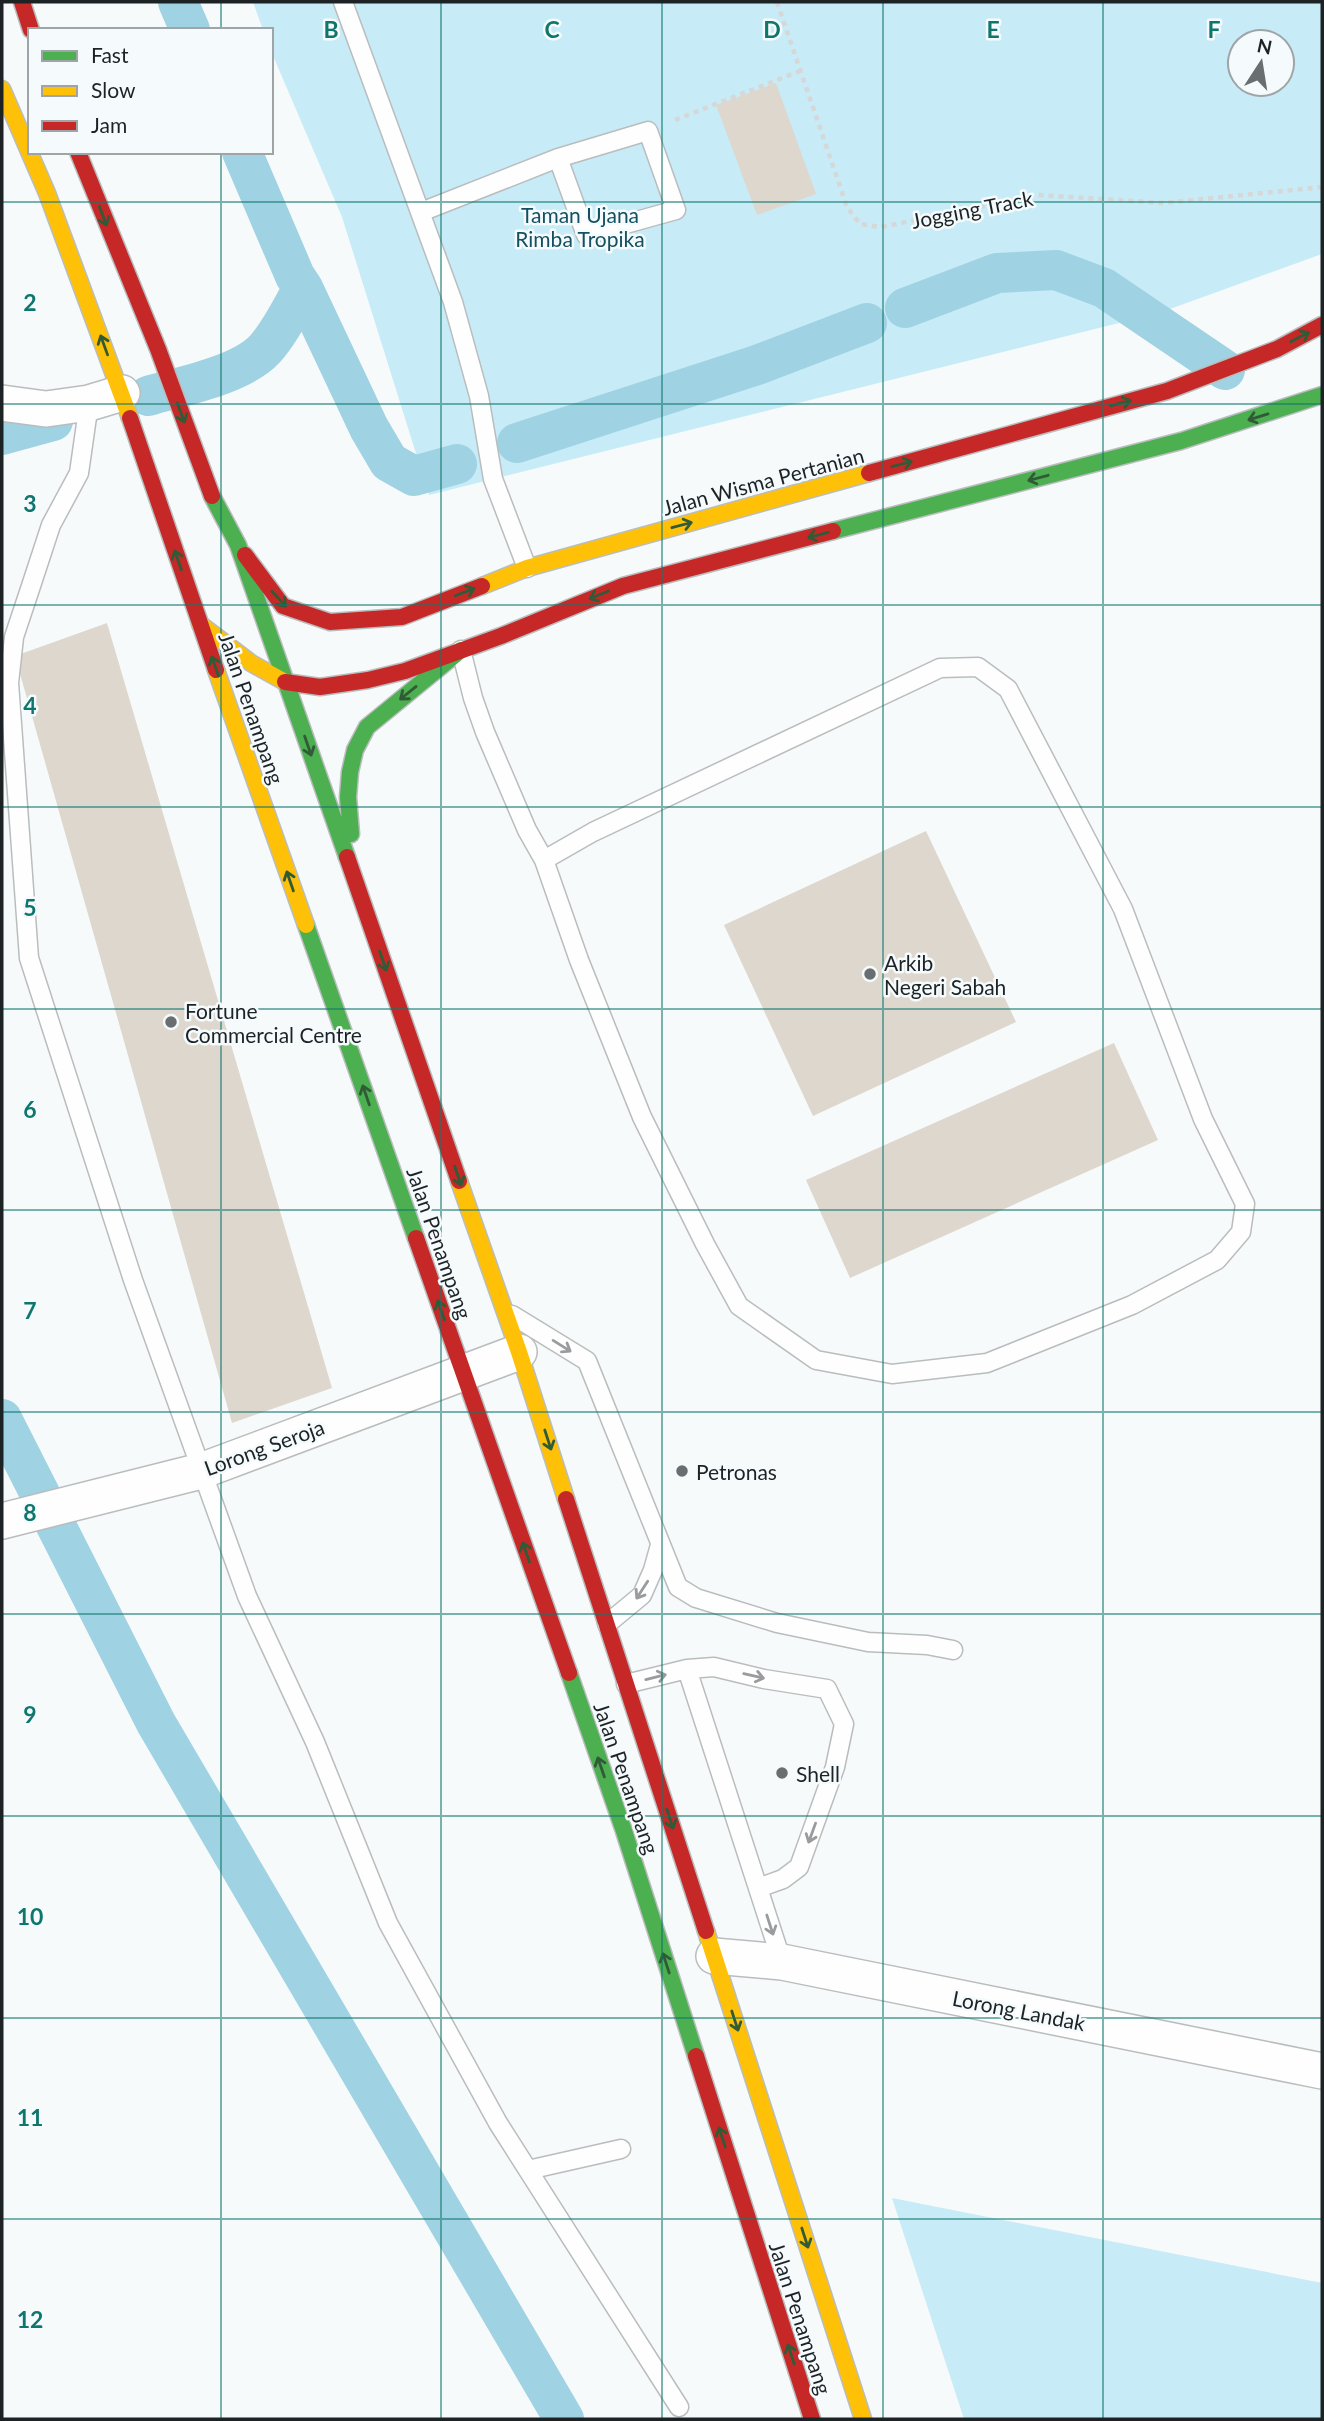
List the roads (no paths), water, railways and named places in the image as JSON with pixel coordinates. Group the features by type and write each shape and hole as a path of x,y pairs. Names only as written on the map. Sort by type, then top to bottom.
{"main road":[{"path":"22,2 30,28"},
{"name":"Jalan Penampang","path":"2,89 28,149"},
{"name":"Jalan Penampang","path":"30,154 122,393 200,624 624,1831 812,2419"},
{"name":"Jalan Penampang","path":"79,154 158,349 215,505 238,545 519,1352 626,1684 705,1956 863,2419"},
{"name":"Jalan Wisma Pertanian","path":"238,545 283,606 330,622 402,617 527,568 1167,391 1277,349 1322,325"},
{"path":"200,624 251,663 285,682 320,687 368,680 405,671 623,586 1181,441 1322,396"},
{"path":"343,639 402,617"},
{"path":"356,884 348,797 355,750 367,727 461,650"},
{"path":"334,666 337,672 368,680"},
{"path":"624,1831 659,1890"},
{"path":"687,2028 694,2006"}],"street":[{"path":"2,403 46,409 89,403 122,393"},
{"name":"Lorong Seroja","path":"2,1521 201,1471 519,1352"},
{"name":"Lorong Landak","path":"705,1956 782,1962 1322,2071"}],"lane":[{"path":"343,2 453,302 479,396 493,479 527,568"},
{"path":"421,212 558,158 648,131 676,210 586,235 558,158"},
{"path":"89,403 79,473 51,525 14,637 9,683 29,958 133,1280 247,1596 315,1742 388,1923 498,2123 679,2407"},
{"path":"461,650 485,732 527,830 544,860 579,960 642,1117 739,1306 816,1360 892,1374 987,1363 1132,1305 1217,1260 1241,1232 1245,1204 1203,1119 1122,909 1008,689 978,667 940,667 593,832 544,860"},
{"path":"504,1310 587,1361 678,1587 696,1598 777,1623 868,1642 927,1645 953,1650"},
{"path":"607,1624 642,1595 660,1545"},
{"path":"626,1684 687,1669 714,1667 764,1679 827,1689 844,1724 835,1768 799,1867 783,1879 758,1888"},
{"path":"687,1669 782,1962"},
{"path":"528,2170 621,2149"}],"waterway":[{"path":"178,2 189,28"},
{"path":"148,396 226,373 254,358 276,335 303,288 295,276 243,154"},
{"path":"905,308 997,273 1056,270 1104,288 1225,370"},
{"path":"303,288 369,428 389,462 414,476 457,464"},
{"path":"517,443 757,365 867,323"},
{"path":"2,435 53,421"},
{"path":"2,1419 156,1723 564,2419"}],"place":[{"name":"Arkib Negeri Sabah","path":"870,974"},
{"name":"Fortune Commercial Centre","path":"171,1022"},
{"name":"Petronas","path":"682,1471"},
{"name":"Shell","path":"782,1773"}],"park label":[{"name":"Taman Ujana Rimba Tropika","path":"580,226"}]}
